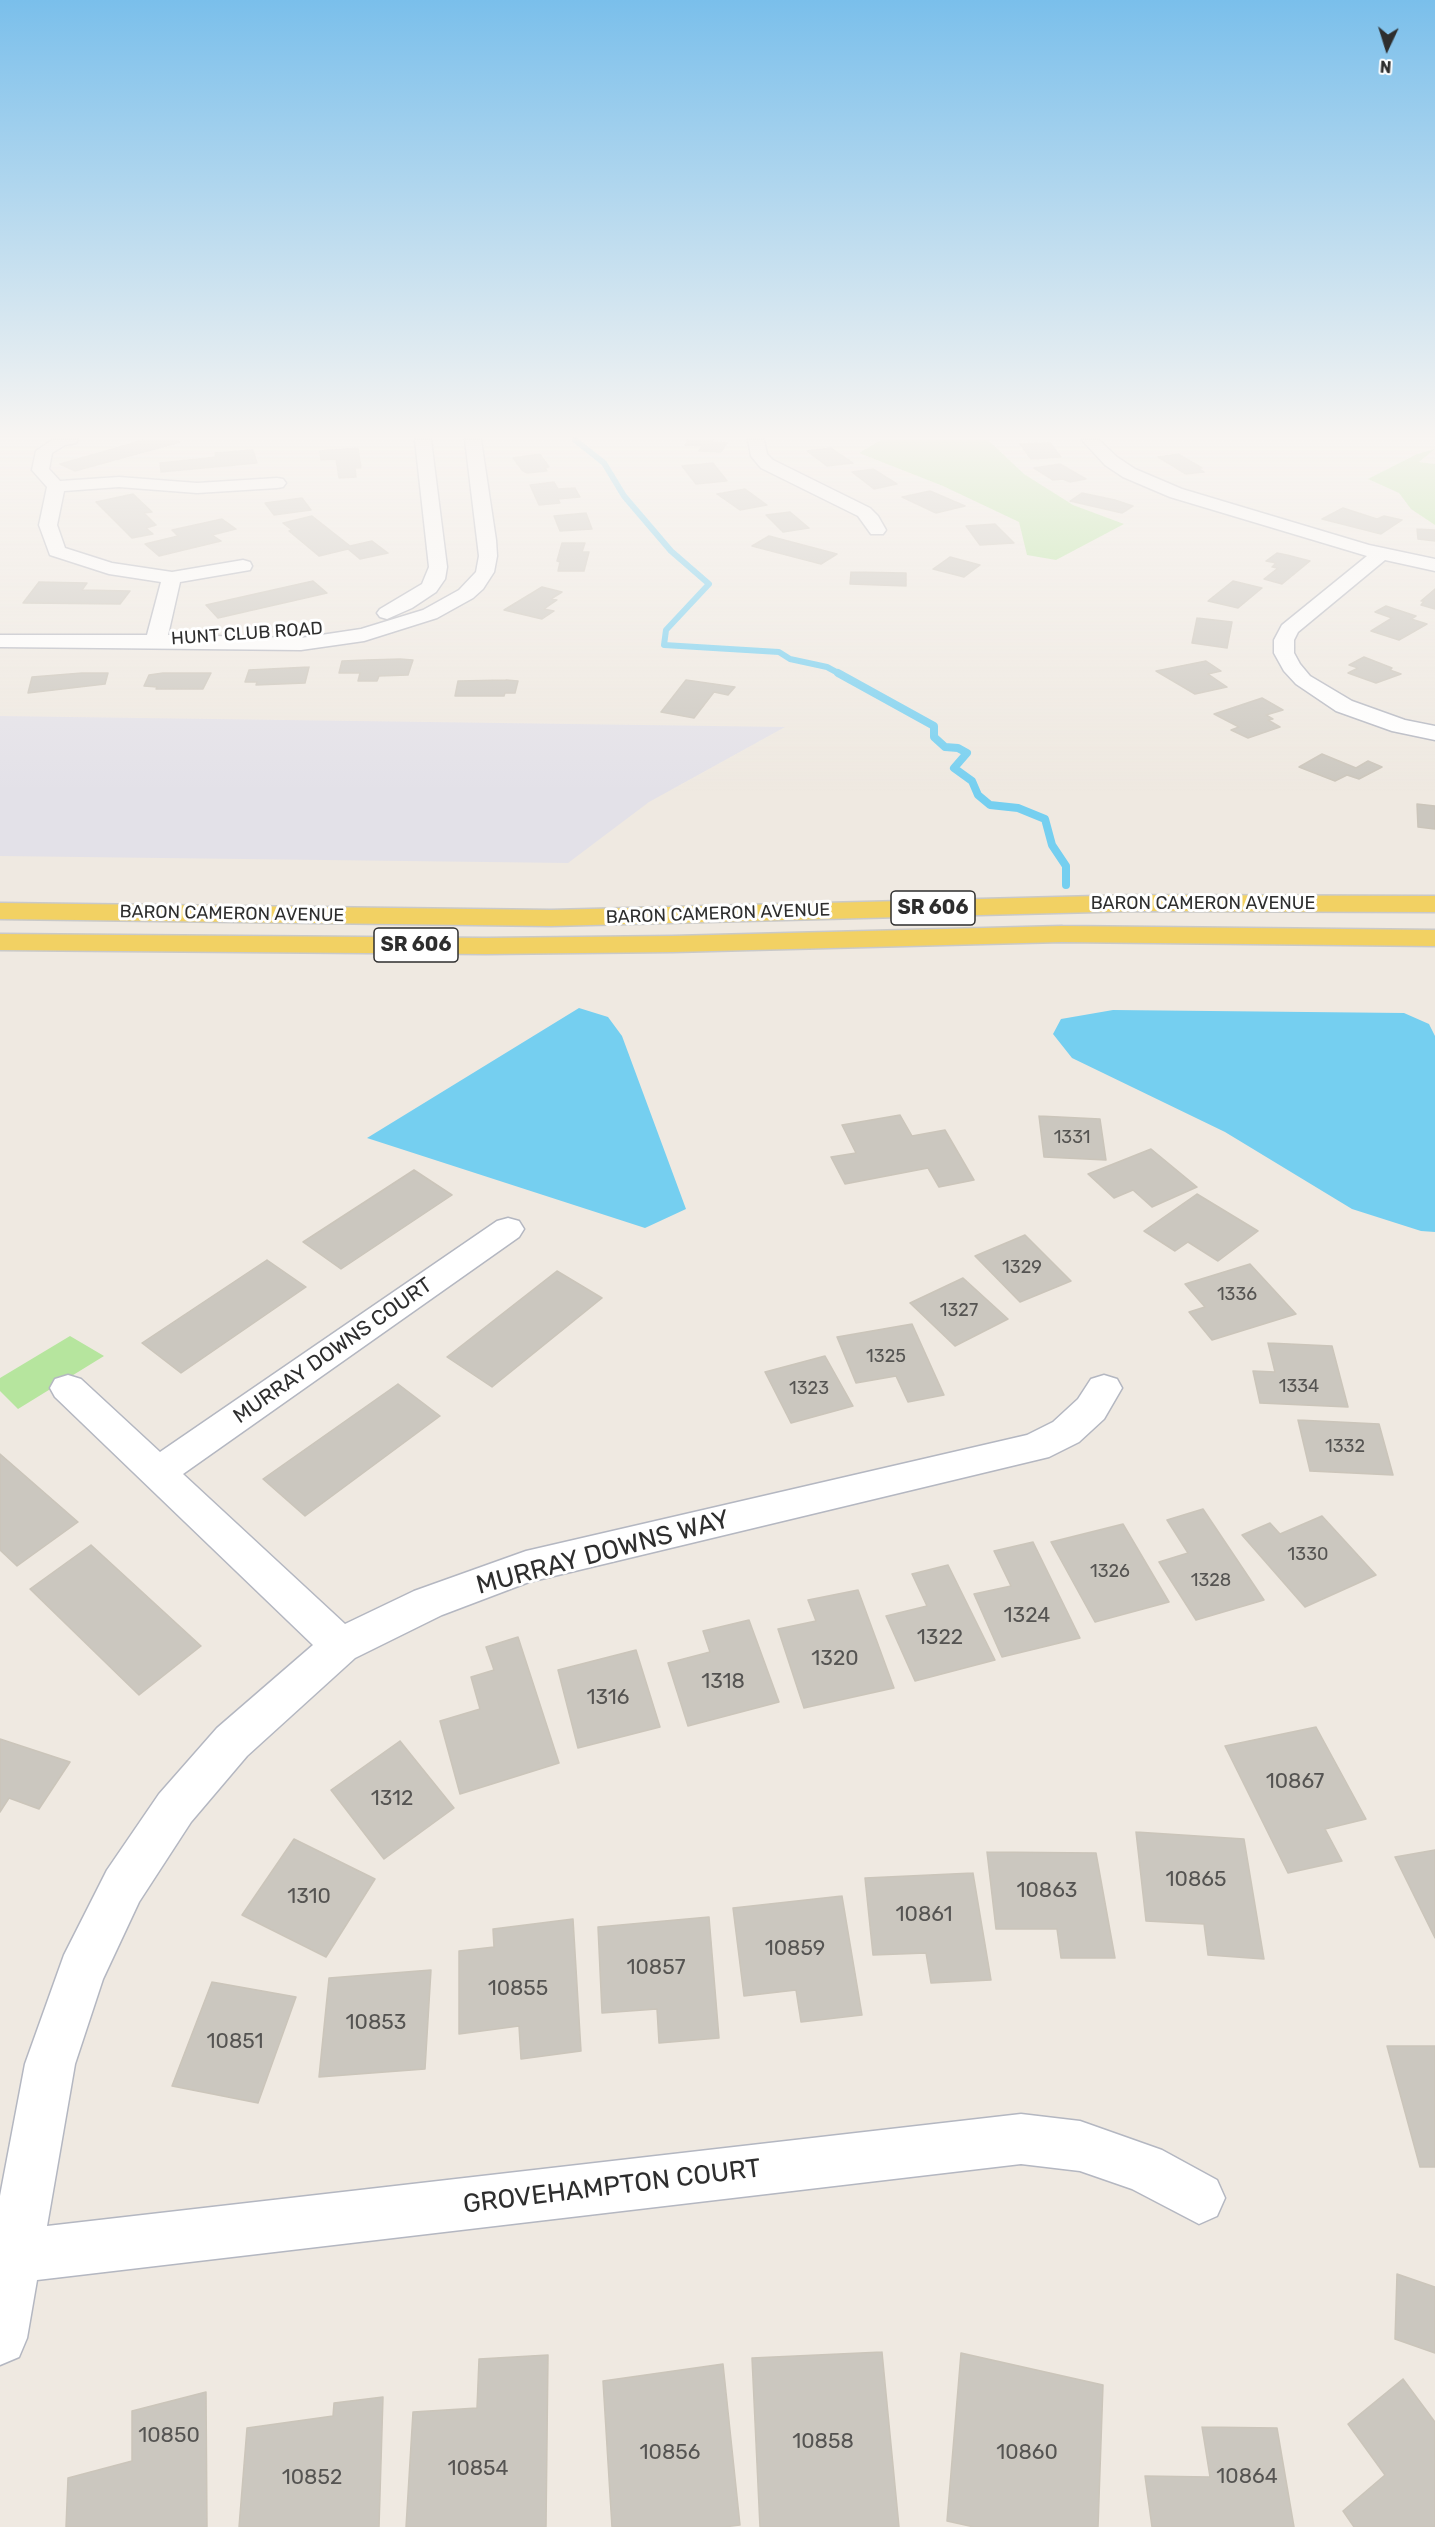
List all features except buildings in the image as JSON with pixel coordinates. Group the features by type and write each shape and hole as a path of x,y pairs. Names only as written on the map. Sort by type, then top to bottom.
{"main road":[{"name":"BARON CAMERON AVENUE","path":"0,911 551,918 1136,903 1435,904"},
{"name":"BARON CAMERON AVENUE","path":"0,942 498,946 1062,934 1435,938"}],"street":[{"path":"78,558 109,568 172,578 243,566"},
{"name":"HUNT CLUB ROAD","path":"156,640 326,629 389,612 418,596 435,579 438,558"},
{"name":"HUNT CLUB ROAD","path":"0,641 156,640 301,645 364,635 401,625 452,603 476,585 485,572 488,558"},
{"path":"1377,558 1289,629 1284,640 1284,653 1291,667 1303,680 1344,706 1400,726 1435,733"},
{"path":"1401,558 1435,565"},
{"path":"156,640 172,578"},
{"name":"MURRAY DOWNS COURT","path":"157,1473 508,1229"},
{"path":"68,1388 341,1646"},
{"name":"MURRAY DOWNS WAY","path":"0,2338 7,2258 50,2064 81,1972 123,1886 175,1808 232,1742 341,1646 428,1603 526,1568 1036,1447 1066,1432 1091,1409 1104,1388"},
{"name":"GROVEHAMPTON COURT","path":"7,2258 1022,2139 1080,2146 1144,2168 1199,2198"}],"shaded area":[{"path":"0,716 785,727 649,802 568,863 0,856"}],"green space":[{"path":"70,1336 104,1356 18,1409 0,1391 0,1378"}],"water":[{"path":"579,1008 608,1017 622,1036 686,1209 645,1228 367,1138"},
{"path":"1113,1010 1404,1013 1429,1024 1435,1036 1435,1232 1421,1231 1352,1209 1225,1132 1072,1058 1053,1034 1061,1019"}],"waterway":[{"path":"679,558 709,584 666,630 664,645 779,652 790,659 827,667 840,674"},
{"path":"838,673 934,726 934,737 945,747 958,748 967,753 954,768 972,781 978,795 990,805 1018,808 1045,819 1052,845 1066,866 1066,885"}]}
